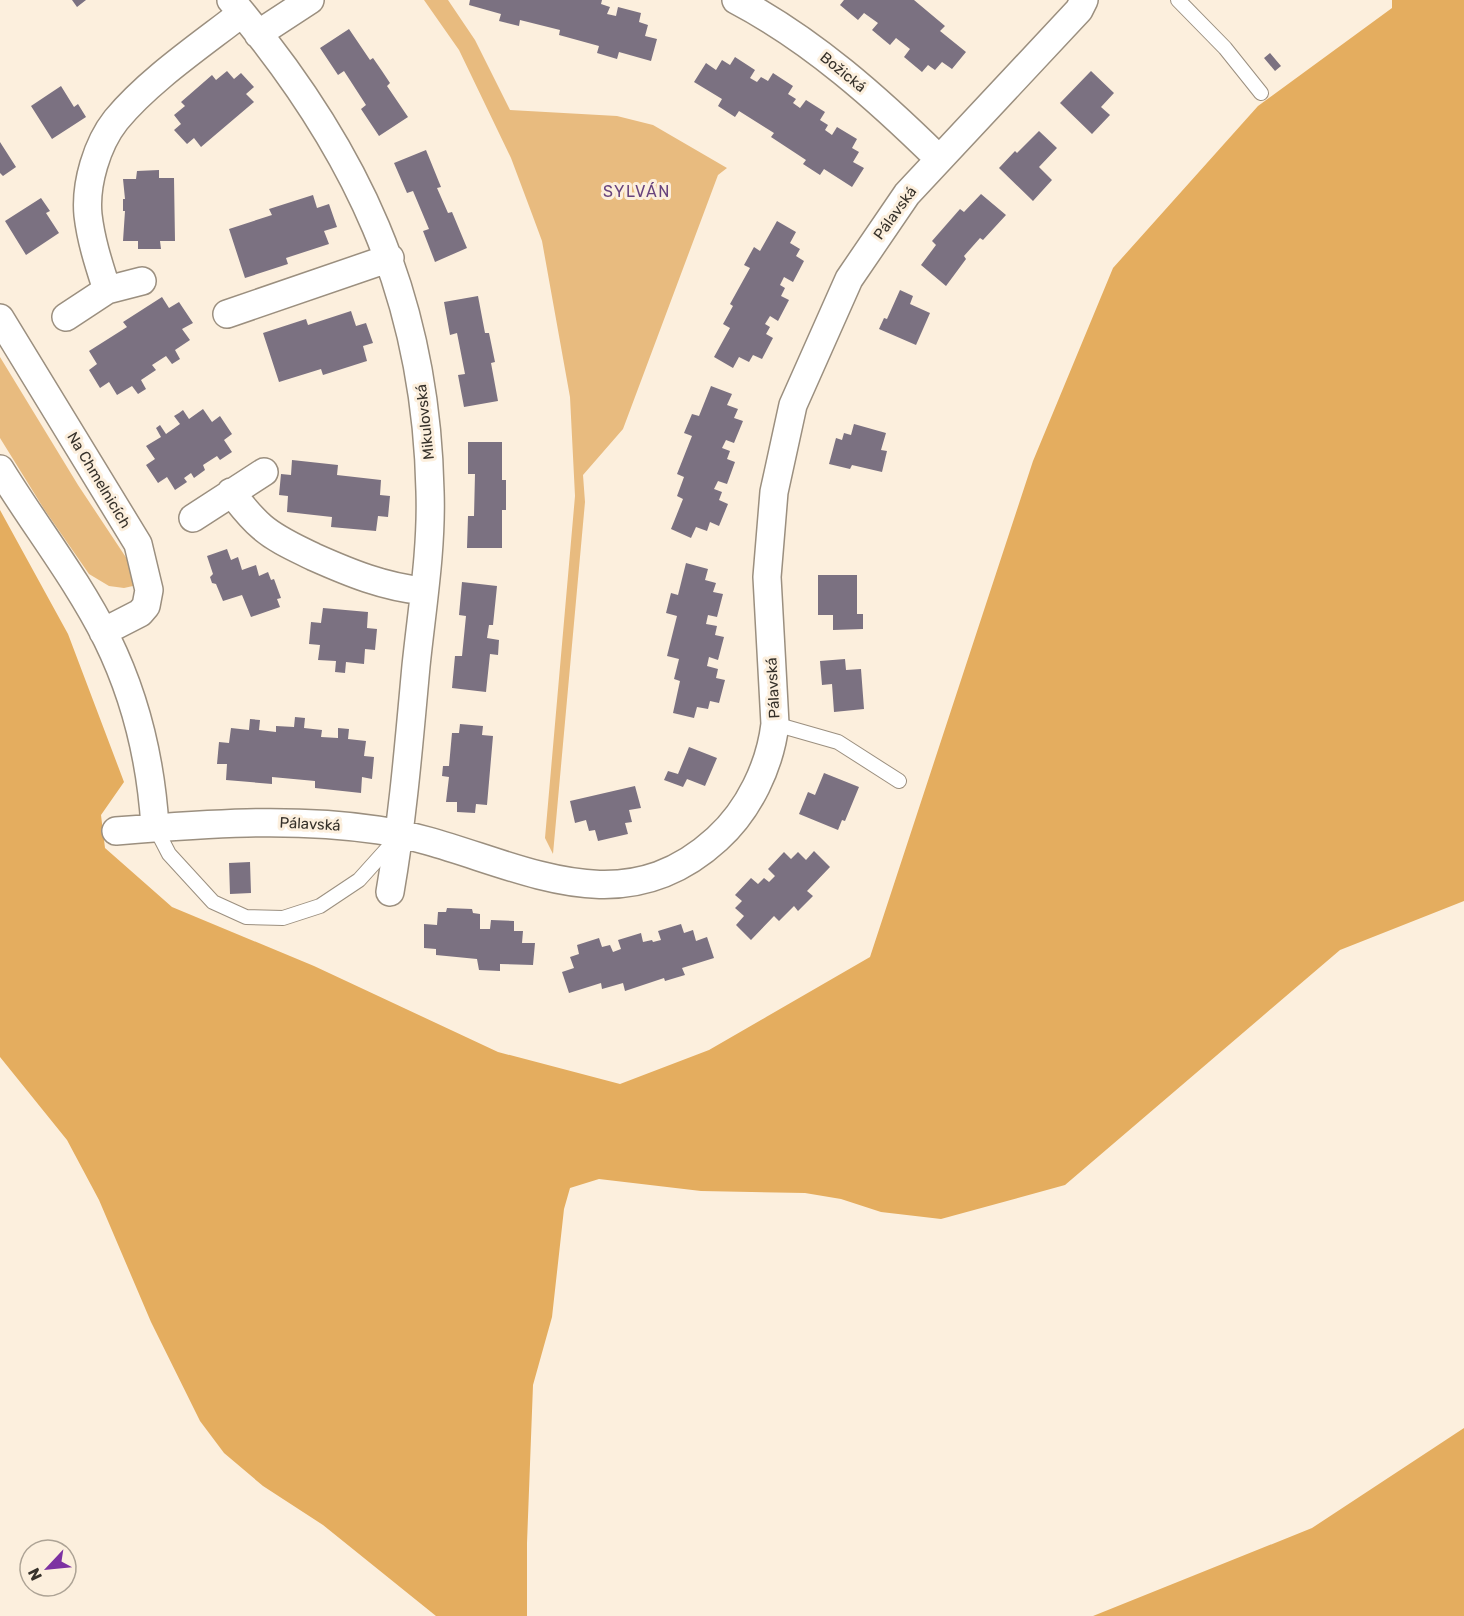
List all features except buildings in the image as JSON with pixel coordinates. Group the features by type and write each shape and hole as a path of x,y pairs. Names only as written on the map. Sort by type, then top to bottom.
{"street":[{"path":"107,290 93,245 87,212 89,185 97,154 115,122 140,94 244,16 310,0"},
{"name":"Božická","path":"736,0 781,26 817,51 855,81 939,159"},
{"name":"Pálavská","path":"116,831 228,823 348,826 400,834 439,844 573,884 603,885 621,884 658,875 707,848 728,829 746,804 757,785 773,742 775,724 767,577 774,492 793,405 849,279 907,194 1079,10 1084,0"},
{"name":"Mikulovská","path":"244,16 296,83 330,135 357,183 390,258 411,331 427,426 430,492 429,542 400,834 390,892"},
{"path":"227,314 390,258"},
{"path":"66,316 107,290 142,281"},
{"name":"Na Chmelnicích","path":"0,318 138,544 149,590 146,606 140,613 103,632"},
{"path":"0,469 103,632 134,703 150,776 155,827"},
{"path":"193,518 264,472"},
{"path":"231,492 245,511 263,528 291,546 376,583 424,591"}],"lane":[{"path":"1178,0 1225,48 1261,93"},
{"path":"775,724 838,742 899,781"},
{"path":"155,827 169,854 213,902 246,917 283,918 321,906 359,880 400,834"}],"shaded area":[{"path":"424,0 448,0 475,40 510,110 617,116 653,125 727,168 718,175 623,429 583,475 585,502 553,854 545,838 575,496 570,397 542,241 511,158 459,50"},
{"path":"1392,0 1464,0 1464,901 1340,950 1065,1185 941,1219 881,1212 841,1199 805,1193 701,1191 599,1179 570,1188 564,1209 552,1317 533,1385 527,1543 527,1616 436,1616 323,1525 263,1486 224,1453 200,1421 151,1322 99,1200 67,1140 0,1057 0,510 68,634 124,782 101,815 105,848 172,907 314,966 498,1052 620,1084 709,1050 870,957 1033,461 1113,268 1258,106 1392,8"},
{"path":"0,357 78,485 133,568 136,582 133,586 124,588 109,586 89,574 44,509 0,438"},
{"path":"1464,1428 1464,1616 1093,1616 1312,1528"}],"district":[{"name":"SYLVÁN","path":"637,191"}]}
